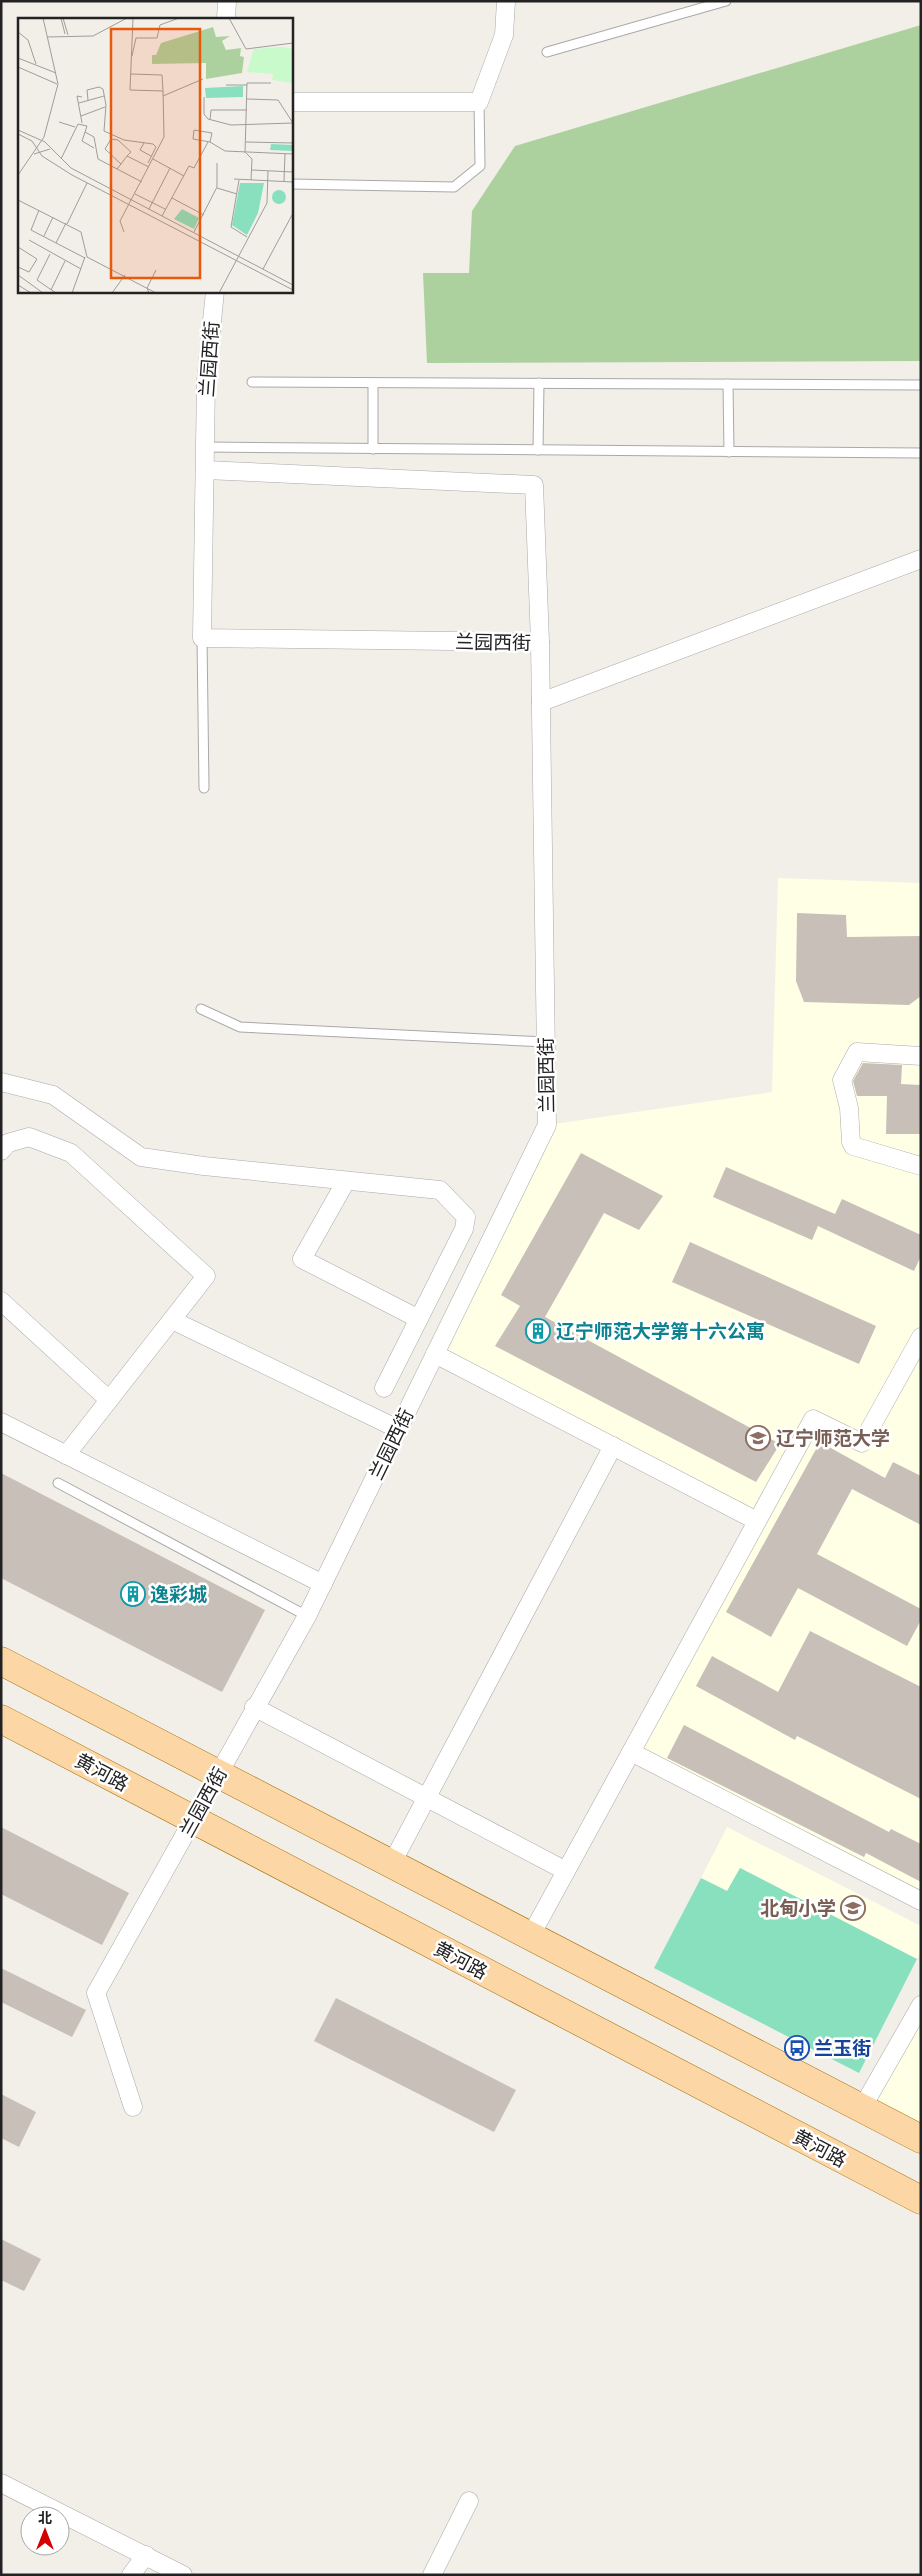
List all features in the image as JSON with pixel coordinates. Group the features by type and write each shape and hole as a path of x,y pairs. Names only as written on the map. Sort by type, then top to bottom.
{"main road":[{"path":"1,1661 921,2139"},
{"name":"黄河路","path":"1,1720 921,2200"}],"street":[{"path":"226,18 227,1"},
{"path":"292,102 479,102 504,35 506,1"},
{"name":"兰园西街","path":"133,2106 96,1992 219,1774 254,1707 307,1616 547,1125 540,642 202,638 206,381 215,292"},
{"path":"205,470 534,485 540,642"},
{"path":"541,702 921,559"},
{"path":"921,1056 856,1052 842,1080 849,1108 851,1142 853,1146 921,1166"},
{"path":"1,1082 52,1095 141,1157 204,1166 440,1190 466,1217 464,1229 384,1388"},
{"path":"1,1151 8,1143 29,1137 71,1153 206,1276 66,1455"},
{"path":"346,1181 302,1259 419,1319"},
{"path":"1,1301 109,1400"},
{"path":"172,1320 398,1429"},
{"path":"530,1937 813,1419 862,1443 921,1337"},
{"path":"435,1354 757,1521"},
{"path":"1,1422 323,1584"},
{"path":"392,1863 613,1446"},
{"path":"254,1707 566,1871"},
{"path":"631,1752 921,1901"},
{"path":"862,2108 921,2004"},
{"path":"1,2483 146,2555 182,2575"},
{"path":"432,2575 469,2501"},
{"path":"131,2575 146,2555"}],"lane":[{"path":"547,52 726,1"},
{"path":"292,184 454,187 480,166 479,102"},
{"path":"252,382 921,385"},
{"path":"374,383 374,449"},
{"path":"538,450 539,384"},
{"path":"728,384 729,452"},
{"path":"205,447 921,454"},
{"path":"202,638 204,788"},
{"path":"201,1009 240,1027 546,1042"},
{"path":"58,1484 307,1616"}],"shaded area":[{"name":"辽宁师范大学","path":"778,878 921,883 921,1901 631,1752 757,1521 435,1354 547,1125 772,1092"},
{"name":"北甸小学","path":"727,1827 921,1926 921,1952 917,1959 740,1868 728,1891 701,1878"},
{"path":"921,2005 921,2139 862,2108"}],"green space":[{"path":"921,25 921,361 427,363 423,273 469,273 472,211 515,146"},
{"path":"740,1868 917,1959 859,2073 654,1968 701,1878 727,1891"}],"building":[{"path":"797,913 846,915 847,937 921,936 921,996 909,1005 804,1002 796,981"},
{"path":"863,1063 902,1065 901,1084 921,1085 921,1134 886,1134 887,1096 857,1096 853,1081"},
{"name":"辽宁师范大学第十六公寓","path":"581,1153 663,1196 639,1230 604,1213 545,1317 780,1444 756,1482 495,1346 520,1306 501,1295"},
{"path":"726,1167 835,1214 842,1199 921,1235 921,1256 914,1271 818,1226 812,1240 713,1197"},
{"path":"690,1242 876,1326 859,1364 672,1282"},
{"path":"820,1442 885,1478 893,1462 921,1476 921,1525 852,1489 817,1554 921,1609 921,1620 907,1646 798,1588 771,1637 726,1612"},
{"name":"逸彩城","path":"1,1473 265,1610 222,1692 1,1578"},
{"path":"810,1631 921,1687 921,1799 797,1736 795,1740 696,1686 712,1656 778,1692"},
{"path":"684,1725 889,1832 891,1829 921,1844 921,1882 866,1853 864,1857 667,1758"},
{"path":"1,1827 129,1893 102,1945 1,1894"},
{"path":"1,1968 86,2010 72,2037 1,2002"},
{"path":"336,1998 516,2090 494,2132 314,2041"},
{"path":"1,2094 36,2112 19,2147 1,2138"},
{"path":"1,2239 41,2259 24,2291 1,2280"}],"place":[{"name":"辽宁师范大学第十六公寓","path":"538,1331"},
{"name":"辽宁师范大学","path":"758,1438"},
{"name":"逸彩城","path":"133,1594"},
{"name":"北甸小学","path":"853,1908"},
{"name":"兰玉街","path":"797,2048"}]}
